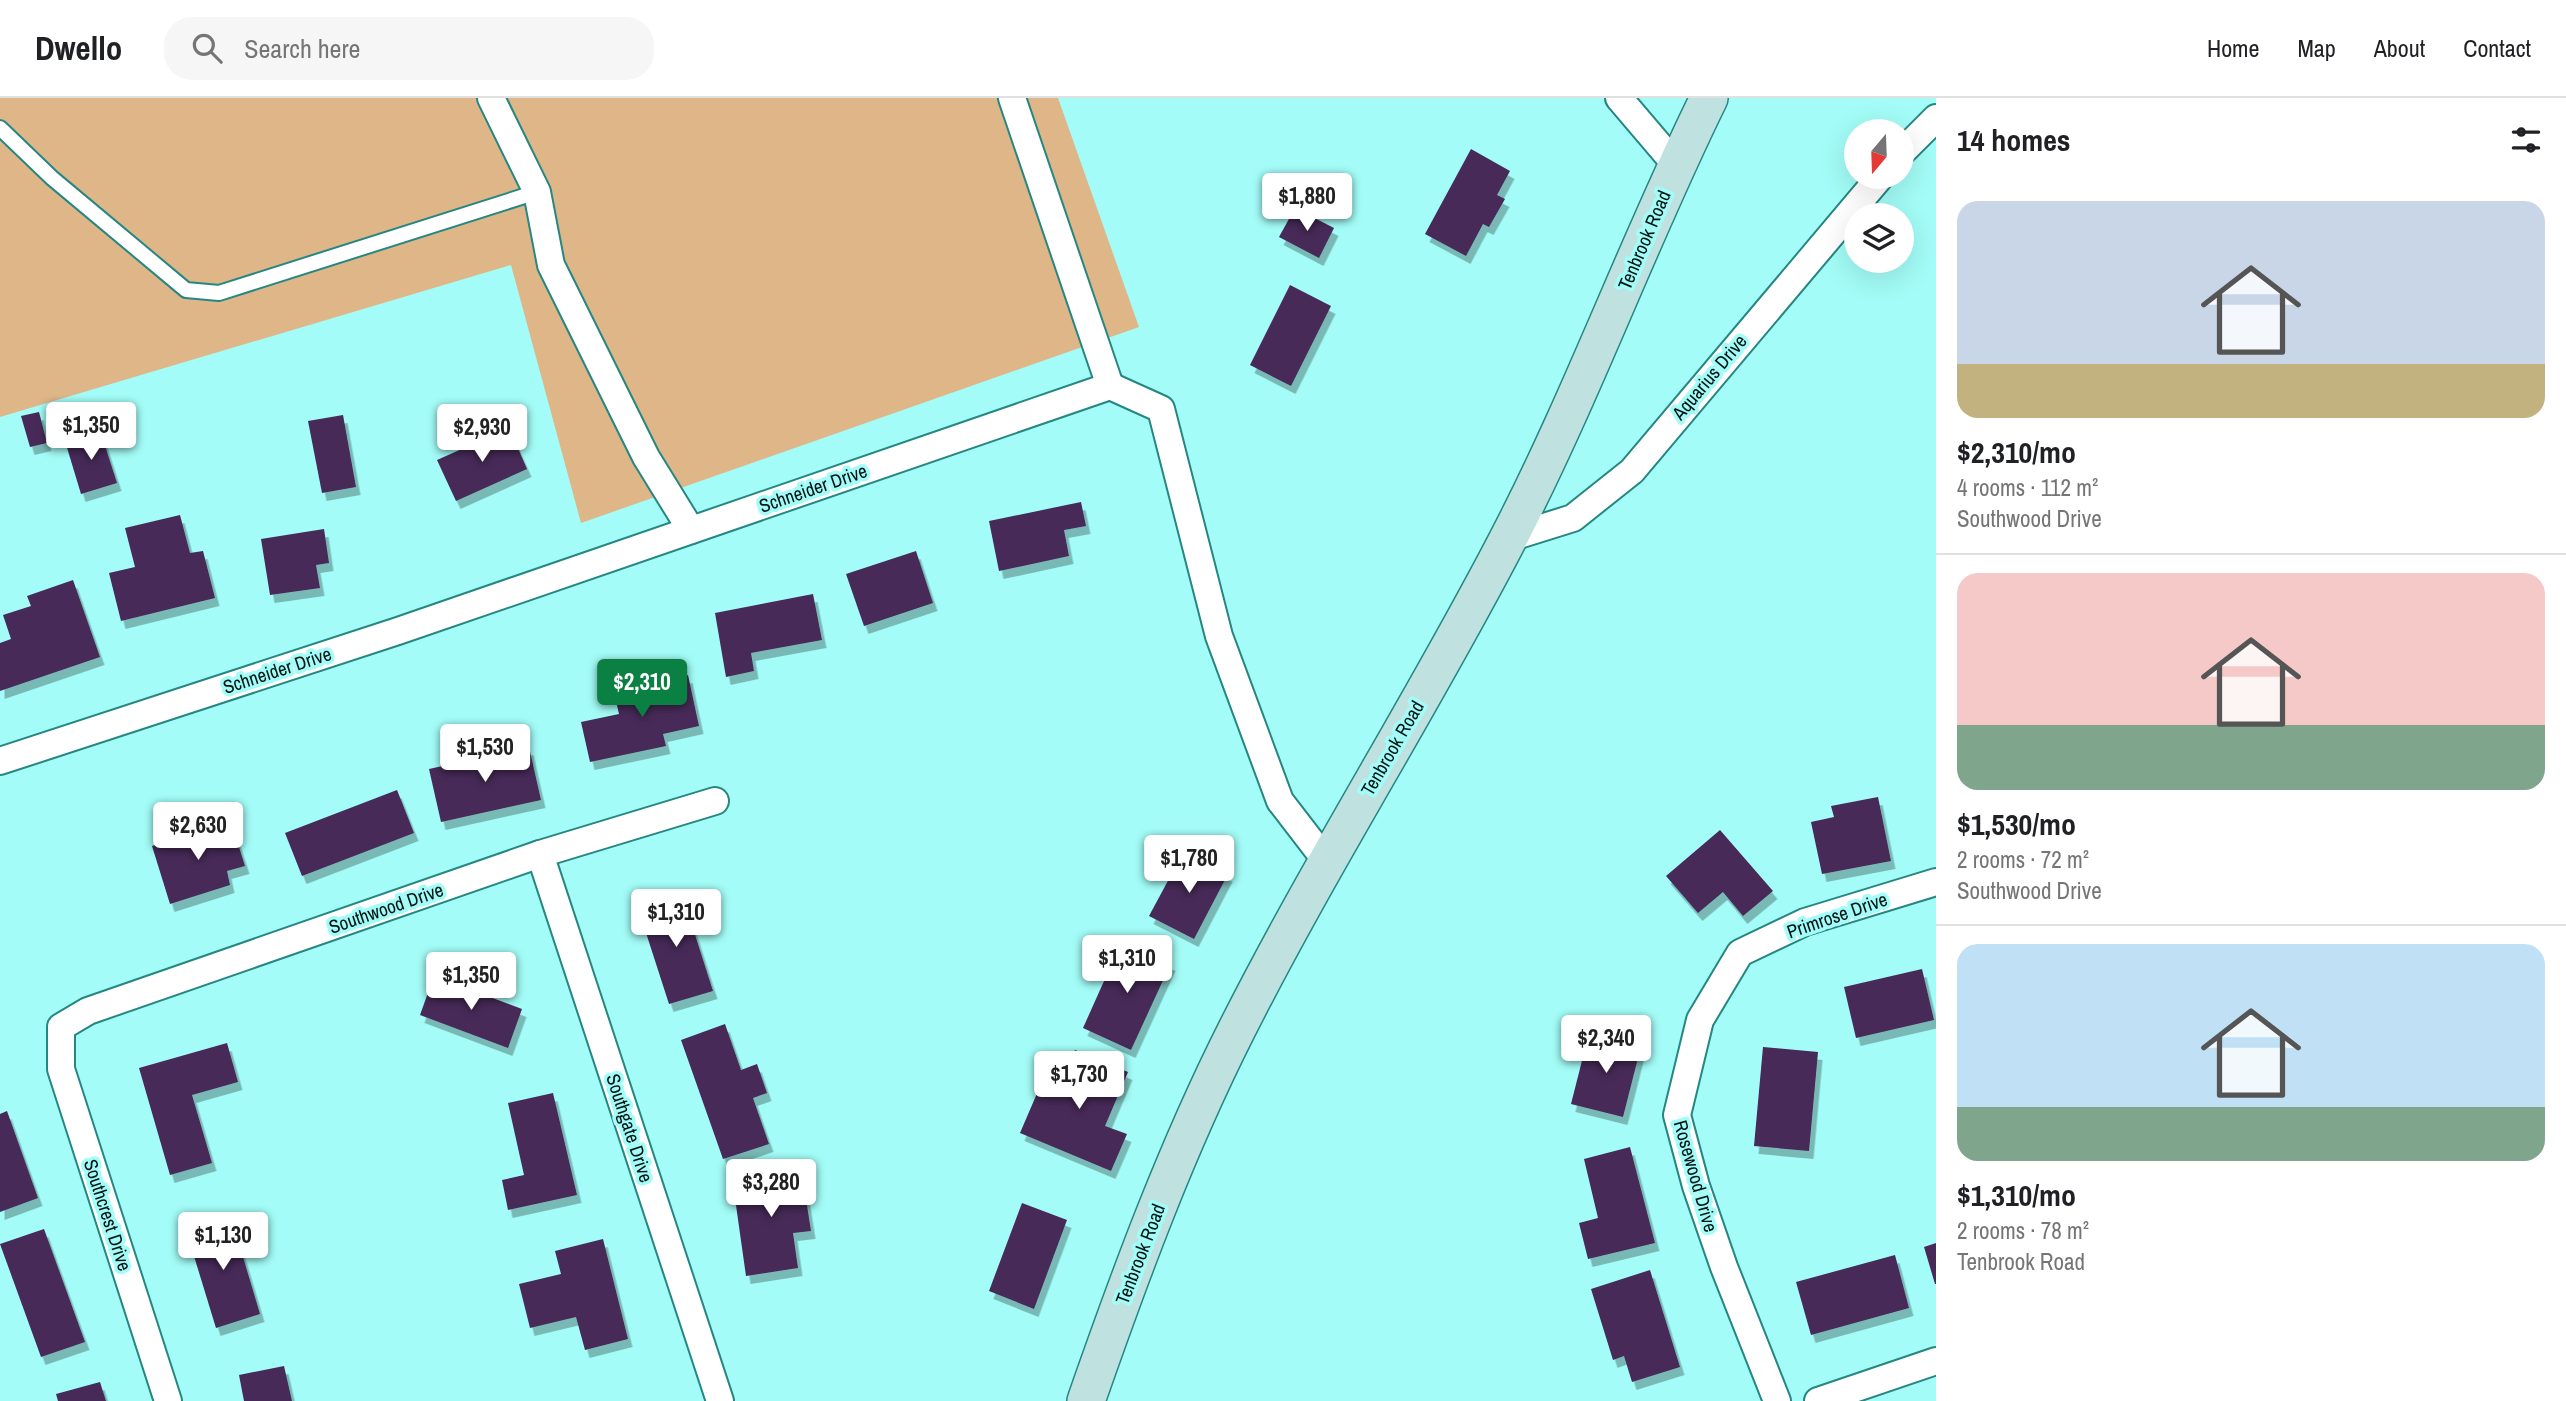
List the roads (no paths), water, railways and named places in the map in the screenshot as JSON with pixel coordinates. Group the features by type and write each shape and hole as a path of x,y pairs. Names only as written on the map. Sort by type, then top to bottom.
{"street":[{"path":"491,98 537,192 551,265 646,457 691,530"},
{"path":"1012,98 1110,386 1161,409 1219,636 1280,802 1327,862"},
{"path":"1619,98 1676,165"},
{"name":"Tenbrook Road","path":"1086,1401 1157,1207 1236,1032 1327,862 1509,538 1552,450 1676,165 1709,98"},
{"path":"1914,140 1936,118"},
{"name":"Aquarius Drive","path":"1509,538 1573,517 1632,471 1871,189"},
{"name":"Schneider Drive","path":"0,761 398,631 1110,386"},
{"name":"Southwood Drive","path":"61,1027 88,1011 540,854 715,801"},
{"name":"Southgate Drive","path":"540,854 720,1401"},
{"name":"Primrose Drive","path":"1740,953 1805,922 1936,882"},
{"name":"Rosewood Drive","path":"1740,953 1700,1020 1677,1115 1696,1186 1724,1267 1777,1401"},
{"name":"Southcrest Drive","path":"61,1027 61,1069 168,1401"},
{"path":"1818,1401 1936,1361"}],"lane":[{"path":"0,128 52,178 187,290 219,293 537,192"}]}
